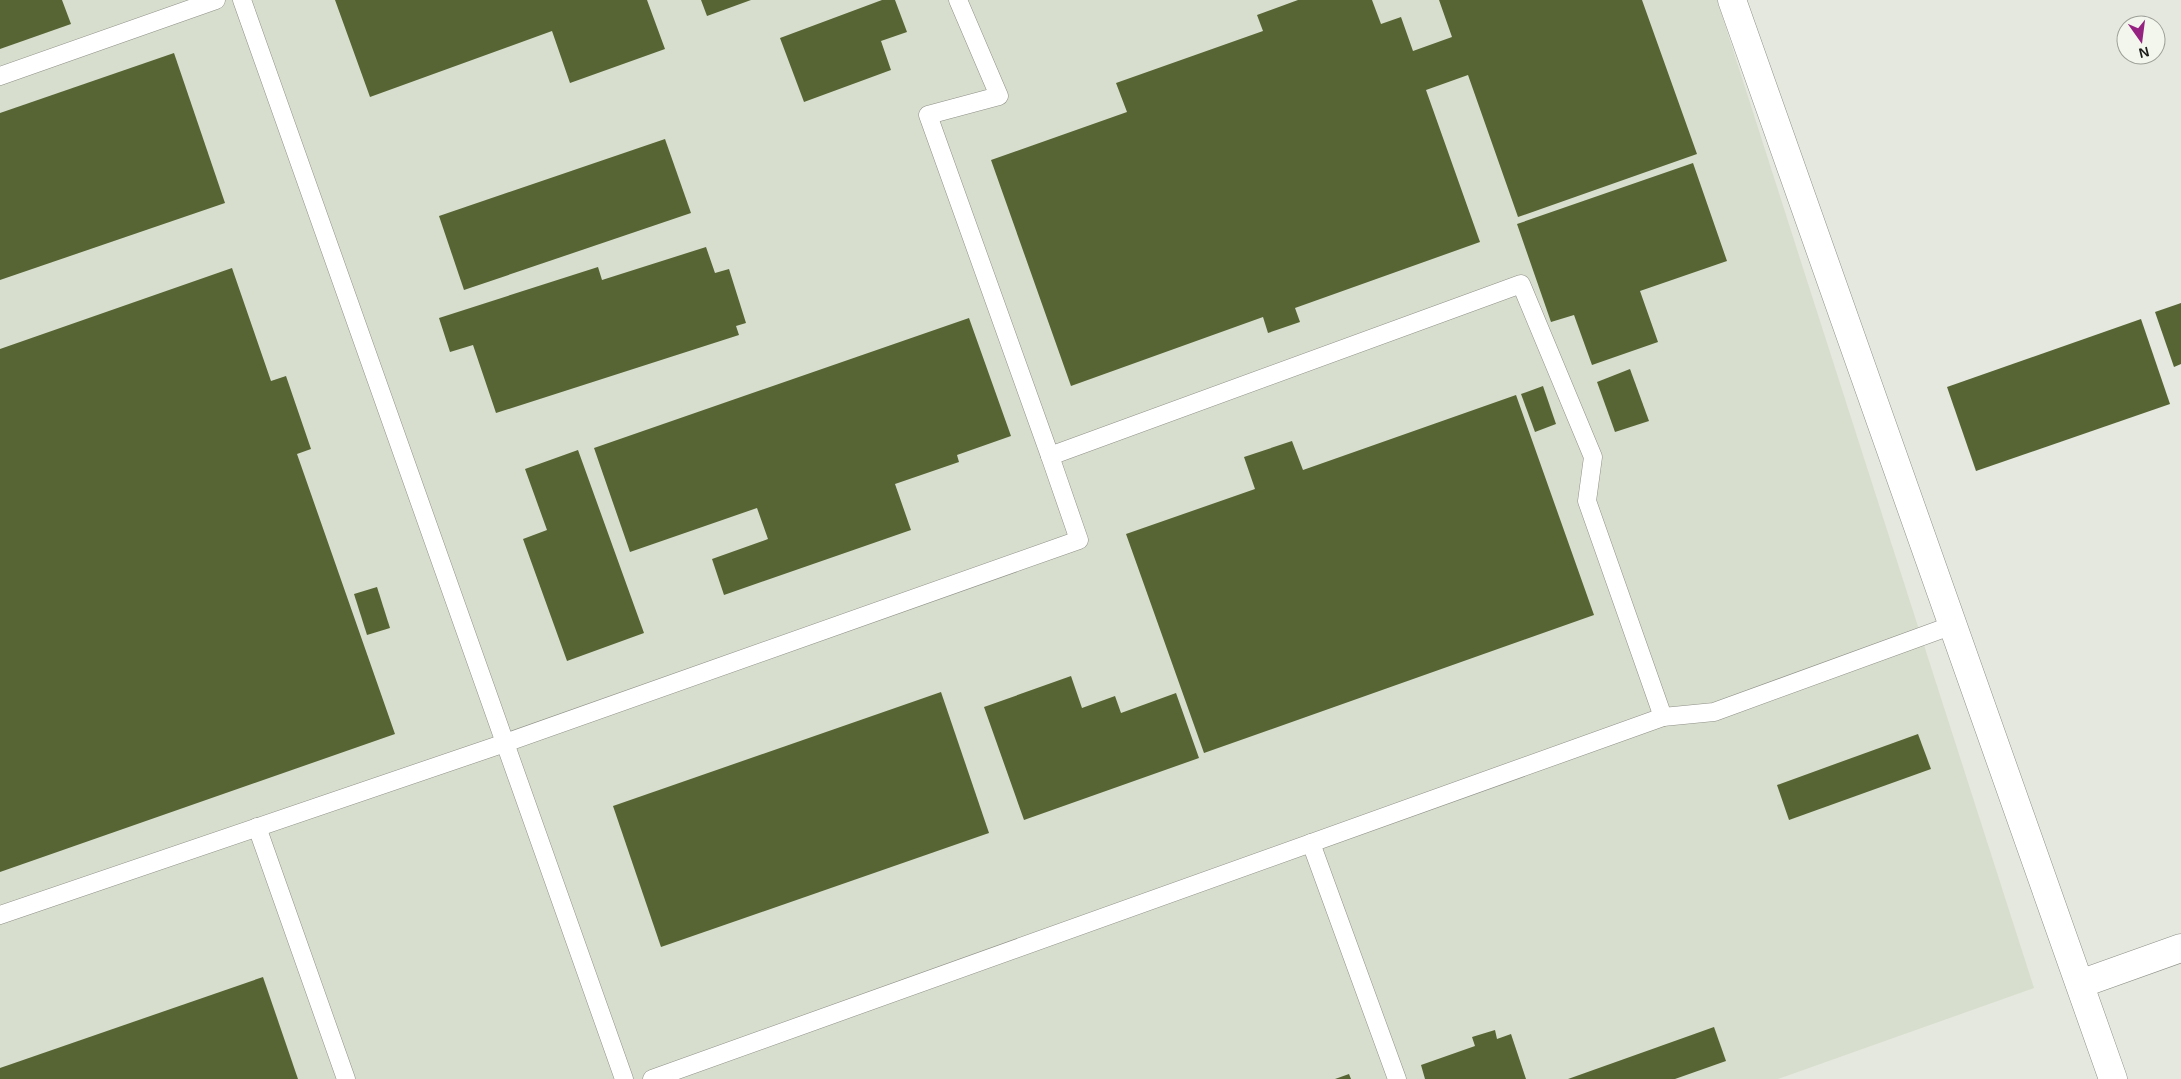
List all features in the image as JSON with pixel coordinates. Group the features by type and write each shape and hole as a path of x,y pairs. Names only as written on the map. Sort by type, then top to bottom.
{"street":[{"path":"1732,0 2113,1079"},
{"path":"2080,984 2181,948"}],"lane":[{"path":"0,76 216,0"},
{"path":"242,0 624,1079"},
{"path":"0,915 505,743 1079,540 928,115 999,96 958,0"},
{"path":"1050,456 1521,284 1593,457 1587,501 1663,717"},
{"path":"652,1079 1663,717 1714,712 1953,625"},
{"path":"257,827 346,1079"},
{"path":"1311,843 1397,1079"}],"shaded area":[{"path":"0,0 1717,0 2034,988 1778,1079 0,1079"}],"building":[{"path":"0,0 62,0 71,24 0,49"},
{"path":"335,0 647,0 665,49 570,83 552,31 370,97"},
{"path":"701,0 751,0 707,16"},
{"path":"882,0 895,0 907,32 881,41 891,70 804,102 780,38"},
{"path":"1298,0 1372,0 1381,24 1401,17 1413,51 1452,37 1439,0 1642,0 1697,154 1518,217 1468,75 1426,90 1480,242 1295,308 1300,322 1268,333 1263,317 1071,386 991,160 1127,112 1116,83 1263,31 1257,15"},
{"path":"174,53 225,203 0,280 0,113"},
{"path":"665,139 691,213 464,290 439,216"},
{"path":"1693,163 1727,261 1640,291 1658,342 1592,365 1574,315 1551,322 1517,224"},
{"path":"706,247 715,273 729,269 746,323 736,326 739,335 496,413 473,345 450,352 439,318 598,267 602,280"},
{"path":"232,268 271,381 286,376 311,449 297,454 395,734 0,872 0,349"},
{"path":"2181,303 2181,364 2174,367 2155,312"},
{"path":"969,318 1011,436 957,455 959,462 895,484 911,530 724,595 712,559 768,539 757,508 630,552 594,448"},
{"path":"2141,319 2170,404 1976,471 1947,387"},
{"path":"1630,369 1649,421 1615,432 1597,382"},
{"path":"1543,386 1556,424 1535,432 1521,394"},
{"path":"1516,395 1594,615 1204,753 1126,534 1255,489 1244,457 1292,441 1303,470"},
{"path":"578,450 644,633 567,661 523,539 547,530 525,469"},
{"path":"377,587 390,628 367,635 354,594"},
{"path":"1071,676 1082,708 1115,696 1121,713 1176,693 1199,758 1024,820 984,707"},
{"path":"941,692 989,833 661,947 613,806"},
{"path":"1918,734 1931,769 1789,820 1777,785"},
{"path":"263,977 298,1079 0,1079 0,1068"},
{"path":"1714,1027 1726,1061 1675,1079 1568,1079"},
{"path":"1495,1030 1497,1039 1511,1034 1526,1079 1425,1079 1421,1065 1475,1046 1472,1037"},
{"path":"1349,1074 1351,1079 1335,1079"}]}
